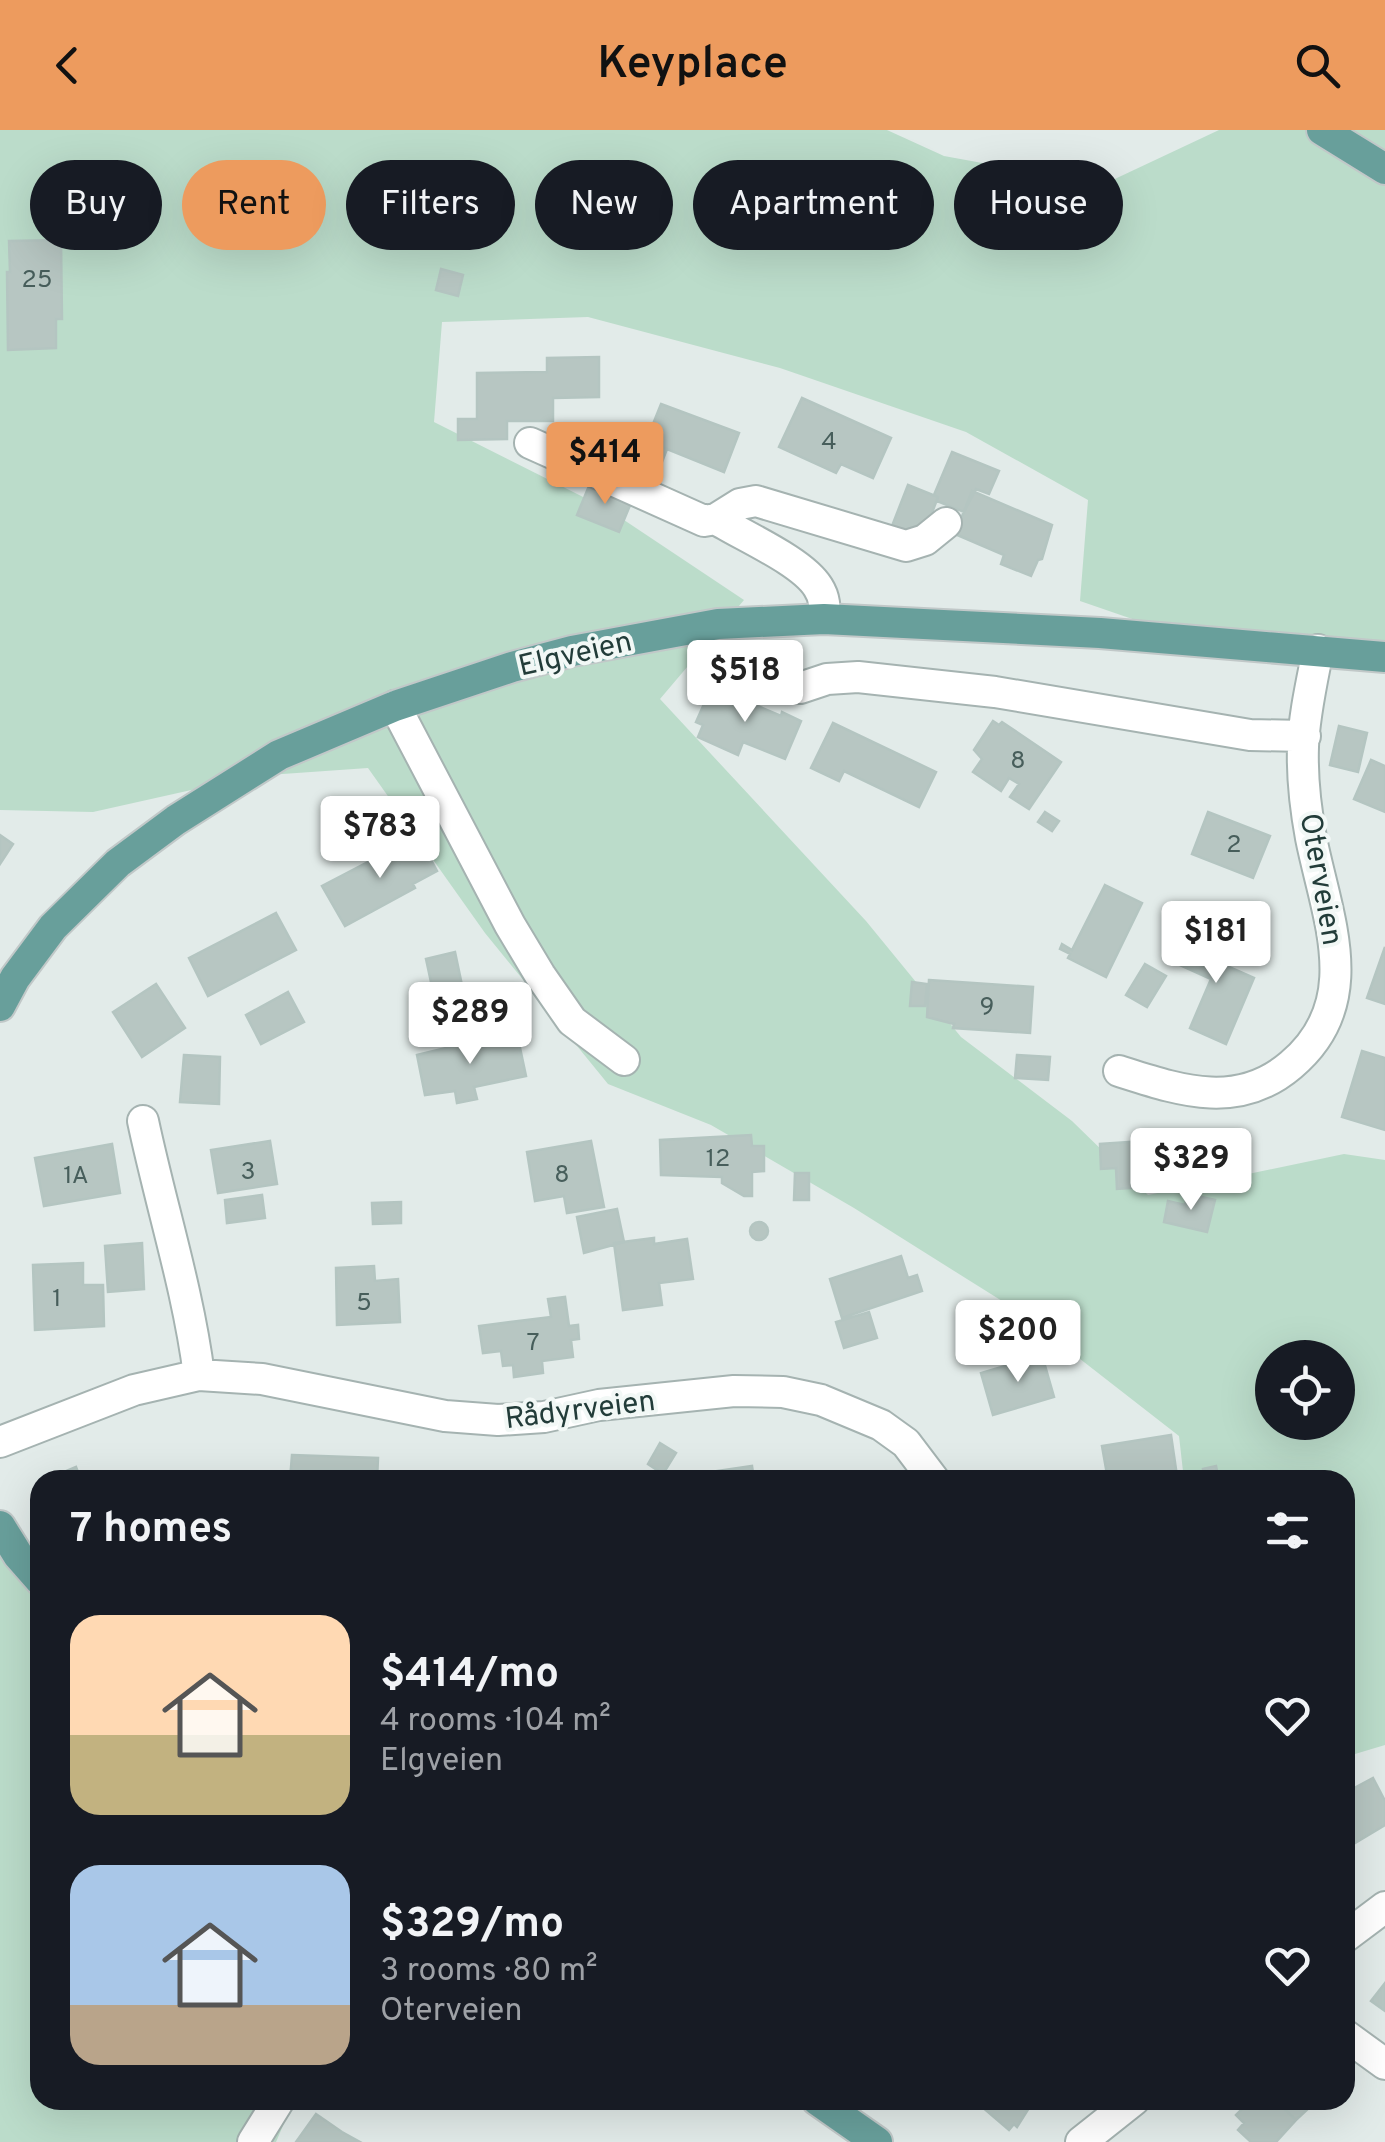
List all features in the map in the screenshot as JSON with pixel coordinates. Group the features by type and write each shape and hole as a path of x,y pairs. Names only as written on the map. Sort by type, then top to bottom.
{"main road":[{"path":"1322,130 1385,169"},
{"name":"Elgveien","path":"0,1006 15,978 53,927 118,863 176,820 279,756 395,706 512,666 718,624 824,619 1100,633 1385,658"},
{"path":"0,1526 30,1569"},
{"path":"831,2110 877,2142"}],"street":[{"path":"530,443 704,521 716,520 740,504 756,502 906,546 925,540 946,524"},
{"path":"716,520 809,577 825,602 824,619"},
{"name":"Oterveien","path":"1119,1071 1181,1090 1238,1094 1278,1076 1319,1036 1331,1010 1337,970 1329,911 1311,836 1302,746 1318,650"},
{"path":"800,688 827,679 858,677 994,692 1250,735 1304,736"},
{"path":"395,706 540,975 572,1021 624,1060"},
{"path":"143,1121 160,1204 186,1293 199,1375"},
{"name":"Rådyrveien","path":"0,1442 134,1390 199,1375 262,1380 445,1416 498,1420 544,1418 599,1405 734,1392 783,1392 821,1400 881,1425 906,1444 926,1470"},
{"path":"1355,1930 1385,1907"},
{"path":"1355,2042 1385,2064"},
{"path":"253,2142 273,2110"},
{"path":"1081,2142 1121,2110"}],"green space":[{"path":"0,130 887,130 944,156 966,160 954,160 954,250 1123,250 1123,175 1219,130 1385,130 1385,666 1228,652 1080,601 1088,500 966,432 780,368 588,317 442,322 434,422 609,510 744,600 660,699 866,921 961,1037 1072,1121 1148,1195 1344,1154 1385,1160 1385,1745 1355,1754 1355,1470 1183,1470 1179,1436 1021,1313 854,1208 711,1125 608,1084 485,933 368,768 254,776 93,812 0,810"},
{"path":"0,1511 30,1550 30,2110 290,2110 276,2142 0,2142"}],"building":[{"path":"9,241 30,241 30,250 61,250 62,319 56,319 56,348 8,350"},
{"path":"441,269 463,275 458,296 436,290"},
{"path":"599,357 599,397 553,398 553,421 507,421 507,439 458,440 458,419 477,419 477,373 547,372 547,358"},
{"path":"802,398 891,438 873,478 841,464 836,473 779,447"},
{"path":"661,404 739,433 724,472 652,443 656,431 651,429"},
{"path":"626,433 667,449 655,480 615,464"},
{"path":"952,452 999,471 989,494 976,489 964,512 937,501 934,495"},
{"path":"591,481 633,498 619,532 577,515"},
{"path":"908,485 938,497 922,539 892,526"},
{"path":"972,491 1052,525 1042,559 1031,576 1001,564 1004,555 955,534"},
{"path":"712,686 801,721 785,759 743,742 738,755 698,737 703,725 696,722"},
{"path":"993,721 999,725 1002,722 1061,762 1029,809 1010,797 1019,784 1009,778 1001,791 973,772 982,759 974,750"},
{"path":"833,723 936,772 919,807 844,771 839,781 811,768"},
{"path":"1339,726 1367,733 1358,772 1330,765"},
{"path":"1371,760 1385,766 1385,812 1354,799"},
{"path":"1045,812 1059,821 1052,831 1038,822"},
{"path":"1208,812 1270,836 1253,878 1192,854"},
{"path":"0,835 13,844 0,864"},
{"path":"418,836 437,871 413,884 415,888 345,926 322,886"},
{"path":"1105,885 1142,903 1106,977 1068,958 1070,954 1060,949 1062,944 1072,950"},
{"path":"276,913 296,950 208,996 189,958"},
{"path":"1195,928 1229,943 1220,963 1254,978 1226,1044 1190,1028 1211,979 1180,965"},
{"path":"1385,947 1385,1004 1367,998"},
{"path":"455,952 463,990 434,996 426,959"},
{"path":"1145,964 1166,976 1147,1007 1126,995"},
{"path":"929,980 1033,987 1030,1033 953,1028 954,1024 927,1017"},
{"path":"912,982 927,984 925,1006 910,1006"},
{"path":"156,984 185,1028 142,1057 113,1012"},
{"path":"288,992 304,1022 261,1044 246,1015"},
{"path":"500,1035 503,1047 519,1043 526,1076 474,1087 477,1099 457,1103 455,1091 425,1095 417,1055"},
{"path":"1362,1051 1385,1058 1385,1130 1342,1117"},
{"path":"184,1055 220,1057 219,1104 180,1102"},
{"path":"1017,1055 1050,1057 1048,1080 1015,1078"},
{"path":"751,1135 752,1146 764,1146 764,1171 752,1172 752,1196 744,1196 722,1183 722,1177 661,1175 660,1140"},
{"path":"1188,1138 1191,1184 1117,1189 1116,1168 1101,1169 1100,1144"},
{"path":"270,1141 277,1184 218,1193 211,1150"},
{"path":"591,1141 604,1207 567,1213 564,1196 535,1201 527,1152"},
{"path":"112,1144 120,1193 44,1206 35,1158"},
{"path":"795,1173 809,1173 809,1200 794,1200"},
{"path":"1188,1194 1215,1200 1207,1232 1164,1222 1168,1201 1185,1205"},
{"path":"262,1195 265,1218 227,1223 225,1200"},
{"path":"401,1202 401,1223 373,1224 372,1203"},
{"path":"617,1209 624,1242 584,1253 577,1217"},
{"path":"759,1222 766,1224 766,1238 759,1240 752,1238 750,1231 752,1224"},
{"path":"654,1238 654,1244 687,1239 693,1279 659,1283 662,1305 623,1310 614,1243"},
{"path":"142,1243 144,1289 108,1292 105,1246"},
{"path":"901,1256 908,1278 917,1275 922,1291 842,1318 830,1279"},
{"path":"83,1263 83,1285 103,1285 104,1326 35,1330 33,1265"},
{"path":"374,1266 375,1281 398,1279 400,1322 337,1325 336,1268"},
{"path":"565,1297 569,1326 578,1325 579,1339 571,1340 573,1357 542,1361 543,1373 514,1377 513,1365 503,1366 501,1351 483,1353 479,1326 551,1317 548,1299"},
{"path":"1065,1309 1069,1324 1053,1328 1049,1313"},
{"path":"869,1312 877,1338 844,1348 836,1322"},
{"path":"1042,1355 1054,1397 993,1415 981,1373"},
{"path":"1171,1435 1176,1470 1106,1470 1102,1446"},
{"path":"660,1443 676,1453 665,1470 648,1464"},
{"path":"292,1455 378,1458 377,1470 291,1470"},
{"path":"1373,1778 1385,1801 1385,1825 1355,1843 1355,1788"},
{"path":"1385,1983 1385,2011 1371,2001"},
{"path":"986,2110 1028,2110 1017,2127 1014,2124 1009,2130"},
{"path":"1241,2110 1286,2110 1296,2120 1276,2142 1251,2142 1238,2130 1244,2123 1236,2115"},
{"path":"1286,2110 1307,2110 1296,2120"},
{"path":"316,2114 342,2132 360,2142 296,2142"}]}
